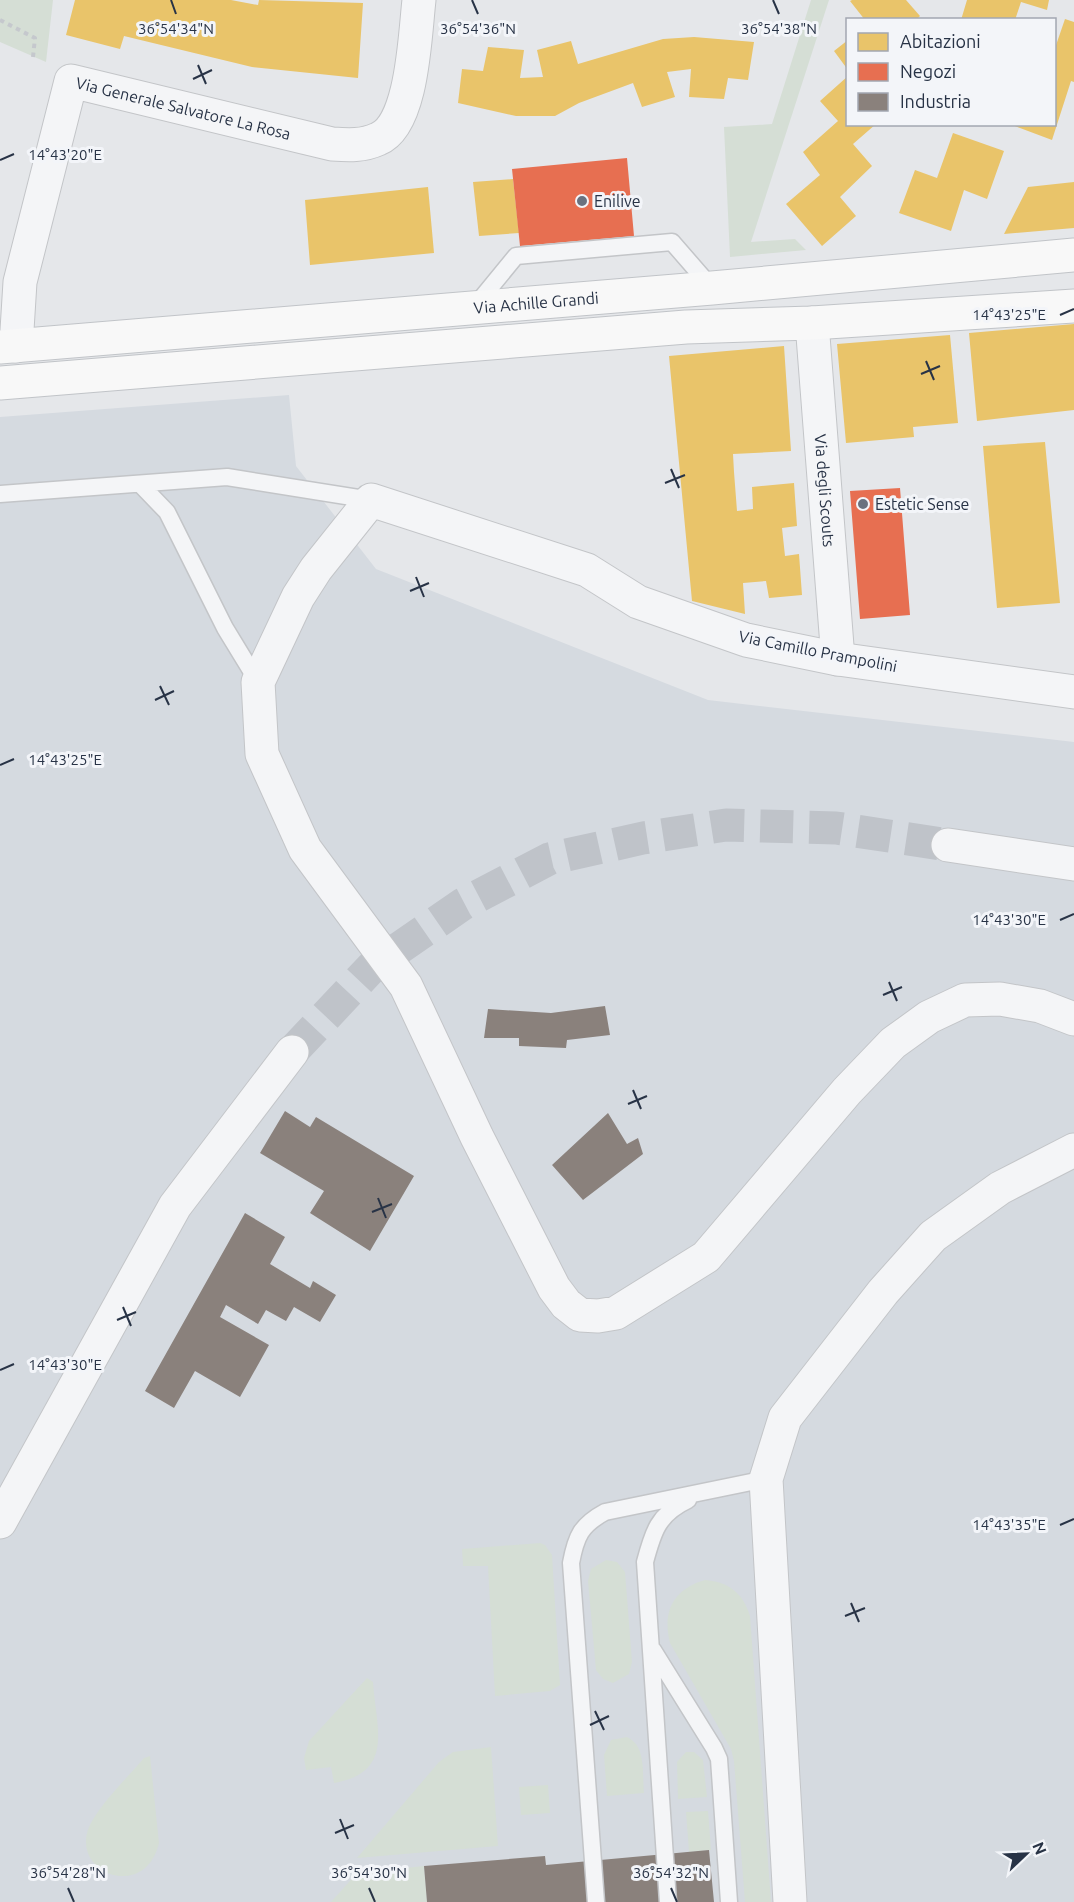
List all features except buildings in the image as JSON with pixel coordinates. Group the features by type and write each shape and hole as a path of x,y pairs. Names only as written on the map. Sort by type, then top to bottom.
{"main road":[{"name":"Via Achille Grandi","path":"8,347 1074,255"},
{"path":"0,383 686,327 812,323 1074,306"}],"street":[{"name":"Via Generale Salvatore La Rosa","path":"8,347 20,282 71,81 332,144 360,145 381,139 398,119 407,95 419,0"},
{"name":"Via degli Scouts","path":"812,323 838,659"},
{"name":"Via Camillo Prampolini","path":"371,500 587,570 638,602 746,640 838,659 1074,692"},
{"path":"371,500 316,569 298,597 258,682 262,754 305,849 406,986 477,1137 554,1288 566,1304 580,1315 598,1316 616,1313 706,1257 847,1091 893,1043 929,1017 965,1000 1000,999 1040,1006 1074,1019"},
{"path":"948,845 1074,864"},
{"path":"0,1522 176,1206 292,1052"},
{"path":"790,1902 766,1479 785,1418 883,1292 933,1236 1000,1188 1074,1150"}],"lane":[{"path":"475,306 516,256 672,242 712,288"},
{"path":"0,494 227,477 371,500"},
{"path":"140,484 167,512 225,628 258,682"},
{"path":"596,1902 571,1563 574,1544 586,1522 605,1512 766,1479"},
{"path":"668,1902 645,1562 653,1531 672,1508 708,1491"},
{"path":"651,1646 719,1759 729,1902"}],"path":[{"path":"0,20 35,38 33,57"}],"shaded area":[{"path":"0,0 53,0 46,62 0,42"},
{"path":"811,0 829,0 751,242 795,239 806,250 730,257 724,127 772,124"},
{"path":"289,395 296,466 376,569 708,700 1074,742 1074,1902 0,1902 0,417"},
{"path":"540,1543 545,1545 552,1555 560,1685 550,1691 495,1696 488,1566 463,1566 462,1549"},
{"path":"606,1560 617,1562 625,1572 632,1662 629,1674 613,1683 603,1679 596,1670 588,1581 591,1569"},
{"path":"705,1580 721,1583 734,1590 743,1601 750,1616 771,1902 745,1902 734,1761 731,1749 670,1643 668,1621 672,1603 685,1589"},
{"path":"367,1678 373,1682 377,1716 378,1746 374,1758 366,1769 353,1777 334,1783 331,1767 306,1770 304,1758 309,1741"},
{"path":"627,1737 638,1747 641,1754 644,1793 607,1796 604,1755 611,1740"},
{"path":"491,1747 498,1846 357,1858 439,1762 453,1752"},
{"path":"686,1752 694,1752 703,1760 707,1797 678,1799 677,1762"},
{"path":"150,1756 159,1843 151,1861 139,1872 126,1876 112,1874 99,1868 90,1857 86,1843 89,1827 114,1791 144,1758"},
{"path":"548,1785 550,1813 521,1815 519,1787"},
{"path":"708,1811 711,1850 689,1852 686,1812"},
{"path":"424,1866 427,1902 331,1902 357,1873"}],"tunnel":[{"path":"292,1052 372,967 463,904 549,859 643,838 726,825 836,828 948,845"}],"place":[{"name":"Enilive","path":"582,201"},
{"name":"Estetic Sense","path":"863,504"}]}
